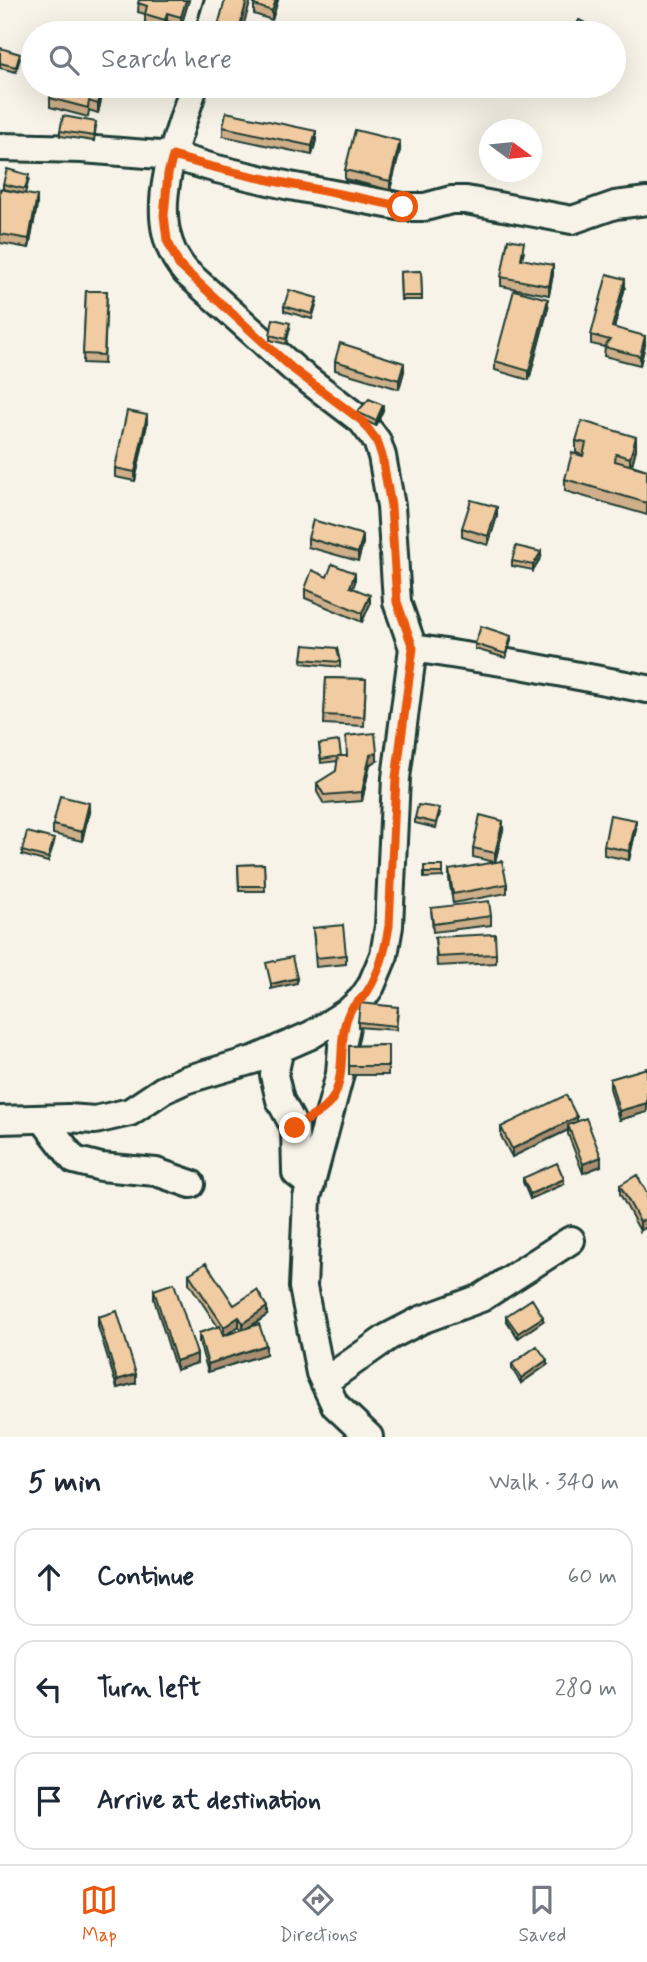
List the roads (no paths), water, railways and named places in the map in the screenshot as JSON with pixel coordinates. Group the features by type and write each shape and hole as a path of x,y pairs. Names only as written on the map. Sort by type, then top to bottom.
{"street":[{"path":"213,21 219,0"},
{"path":"0,1120 95,1120 130,1112 163,1090 185,1080 256,1059 319,1031 349,1011 371,986 384,955 389,926 398,755 413,648 397,602 391,506 377,441 357,417 293,369 179,265 167,240 164,215 168,174 190,98"},
{"path":"0,147 82,149 173,156 278,183 403,207 425,207 451,200 466,200 572,220 615,205 647,201"},
{"path":"413,648 647,689"},
{"path":"349,1011 340,1074 307,1198 303,1287 320,1373 335,1405 369,1437"},
{"path":"289,1044 327,1054 342,1047"},
{"path":"289,1044 274,1075 280,1100 295,1128 296,1173 311,1185"},
{"path":"295,1128 309,1116 319,1113 333,1098"},
{"path":"43,1119 74,1160 101,1167 156,1171 191,1184"},
{"path":"324,1382 388,1337 421,1320 481,1298 571,1240"}]}
